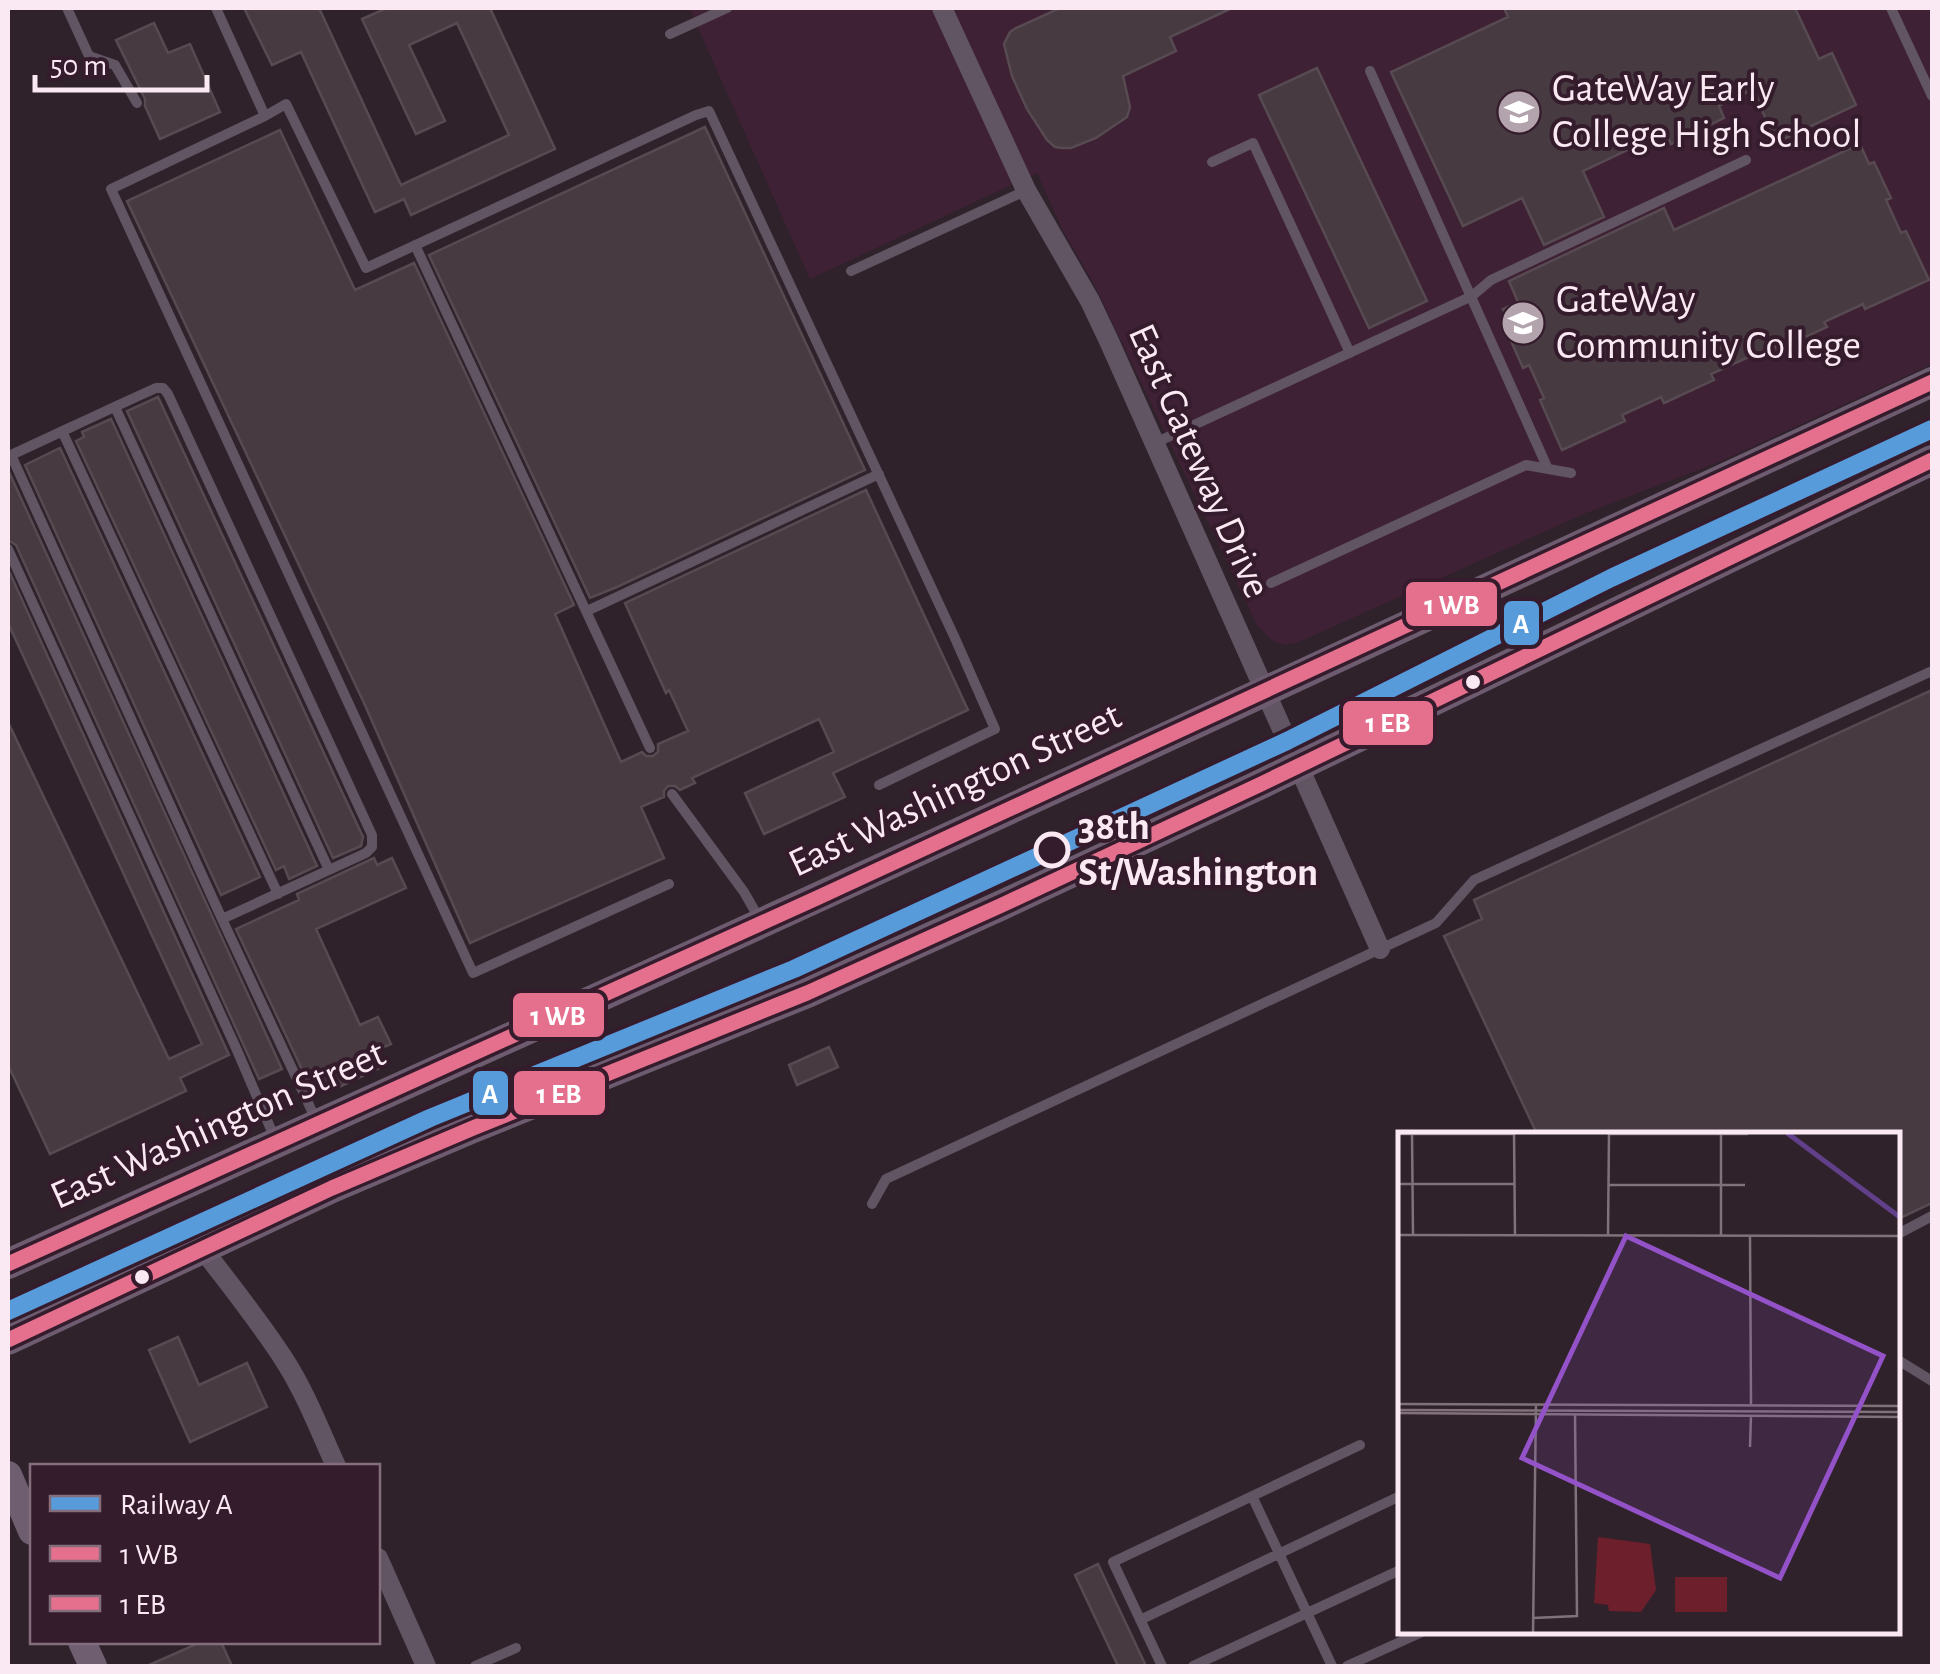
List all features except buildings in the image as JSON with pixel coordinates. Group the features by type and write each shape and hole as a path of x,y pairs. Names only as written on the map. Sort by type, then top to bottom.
{"main road":[{"name":"East Washington Street","path":"8,1264 762,923 1932,382"},
{"path":"8,1340 332,1188 807,993 1073,872 1932,460"}],"street":[{"name":"East Gateway Drive","path":"942,8 1026,190 1090,302 1380,948"},
{"path":"202,1248 287,1364 335,1464"},
{"path":"8,1475 30,1526"},
{"path":"380,1562 426,1666"}],"lane":[{"path":"67,8 90,56 115,66 137,103"},
{"path":"216,8 265,116"},
{"path":"670,34 727,8"},
{"path":"1891,8 1932,96"},
{"path":"1370,72 1548,469"},
{"path":"669,884 473,973 111,189 286,104 366,268 710,111 995,729 879,786"},
{"path":"1212,162 1254,143 1350,353"},
{"path":"1155,443 1472,296 1491,280 1746,160"},
{"path":"851,271 1026,190"},
{"path":"415,245 650,748"},
{"path":"222,919 366,853 372,847 372,835 168,394 163,388 156,388 9,456 222,919 318,1123"},
{"path":"115,407 329,870"},
{"path":"62,431 278,894"},
{"path":"1271,583 1526,466 1571,473"},
{"path":"586,611 878,474"},
{"path":"8,549 276,1142"},
{"path":"872,1204 886,1179 1436,923 1474,880 1932,671"},
{"path":"672,794 762,923"},
{"path":"1900,1233 1932,1216"},
{"path":"1900,1361 1932,1381"},
{"path":"1162,1666 1113,1562 1360,1445"},
{"path":"1252,1496 1332,1666"},
{"path":"1140,1620 1398,1497"},
{"path":"1193,1666 1398,1571"},
{"path":"1347,1666 1418,1634"},
{"path":"475,1666 516,1648"}],"shaded area":[{"name":"GateWay Community College","path":"689,8 1932,8 1932,364 1719,462 1586,513 1285,645 1271,640 1257,625 1037,173 810,279"}],"rail line":[{"name":"A","path":"8,1311 430,1118 794,969 1287,741 1611,578 1932,429"}],"transit line":[{"path":"8,1264 817,898 1932,382"},
{"path":"8,1340 332,1188 807,993 1002,905 1932,460"}],"place":[{"name":"GateWay Early College High School","path":"1519,112"},
{"name":"GateWay Community College","path":"1523,323"},
{"name":"38th St/Washington","path":"1052,850"}]}
